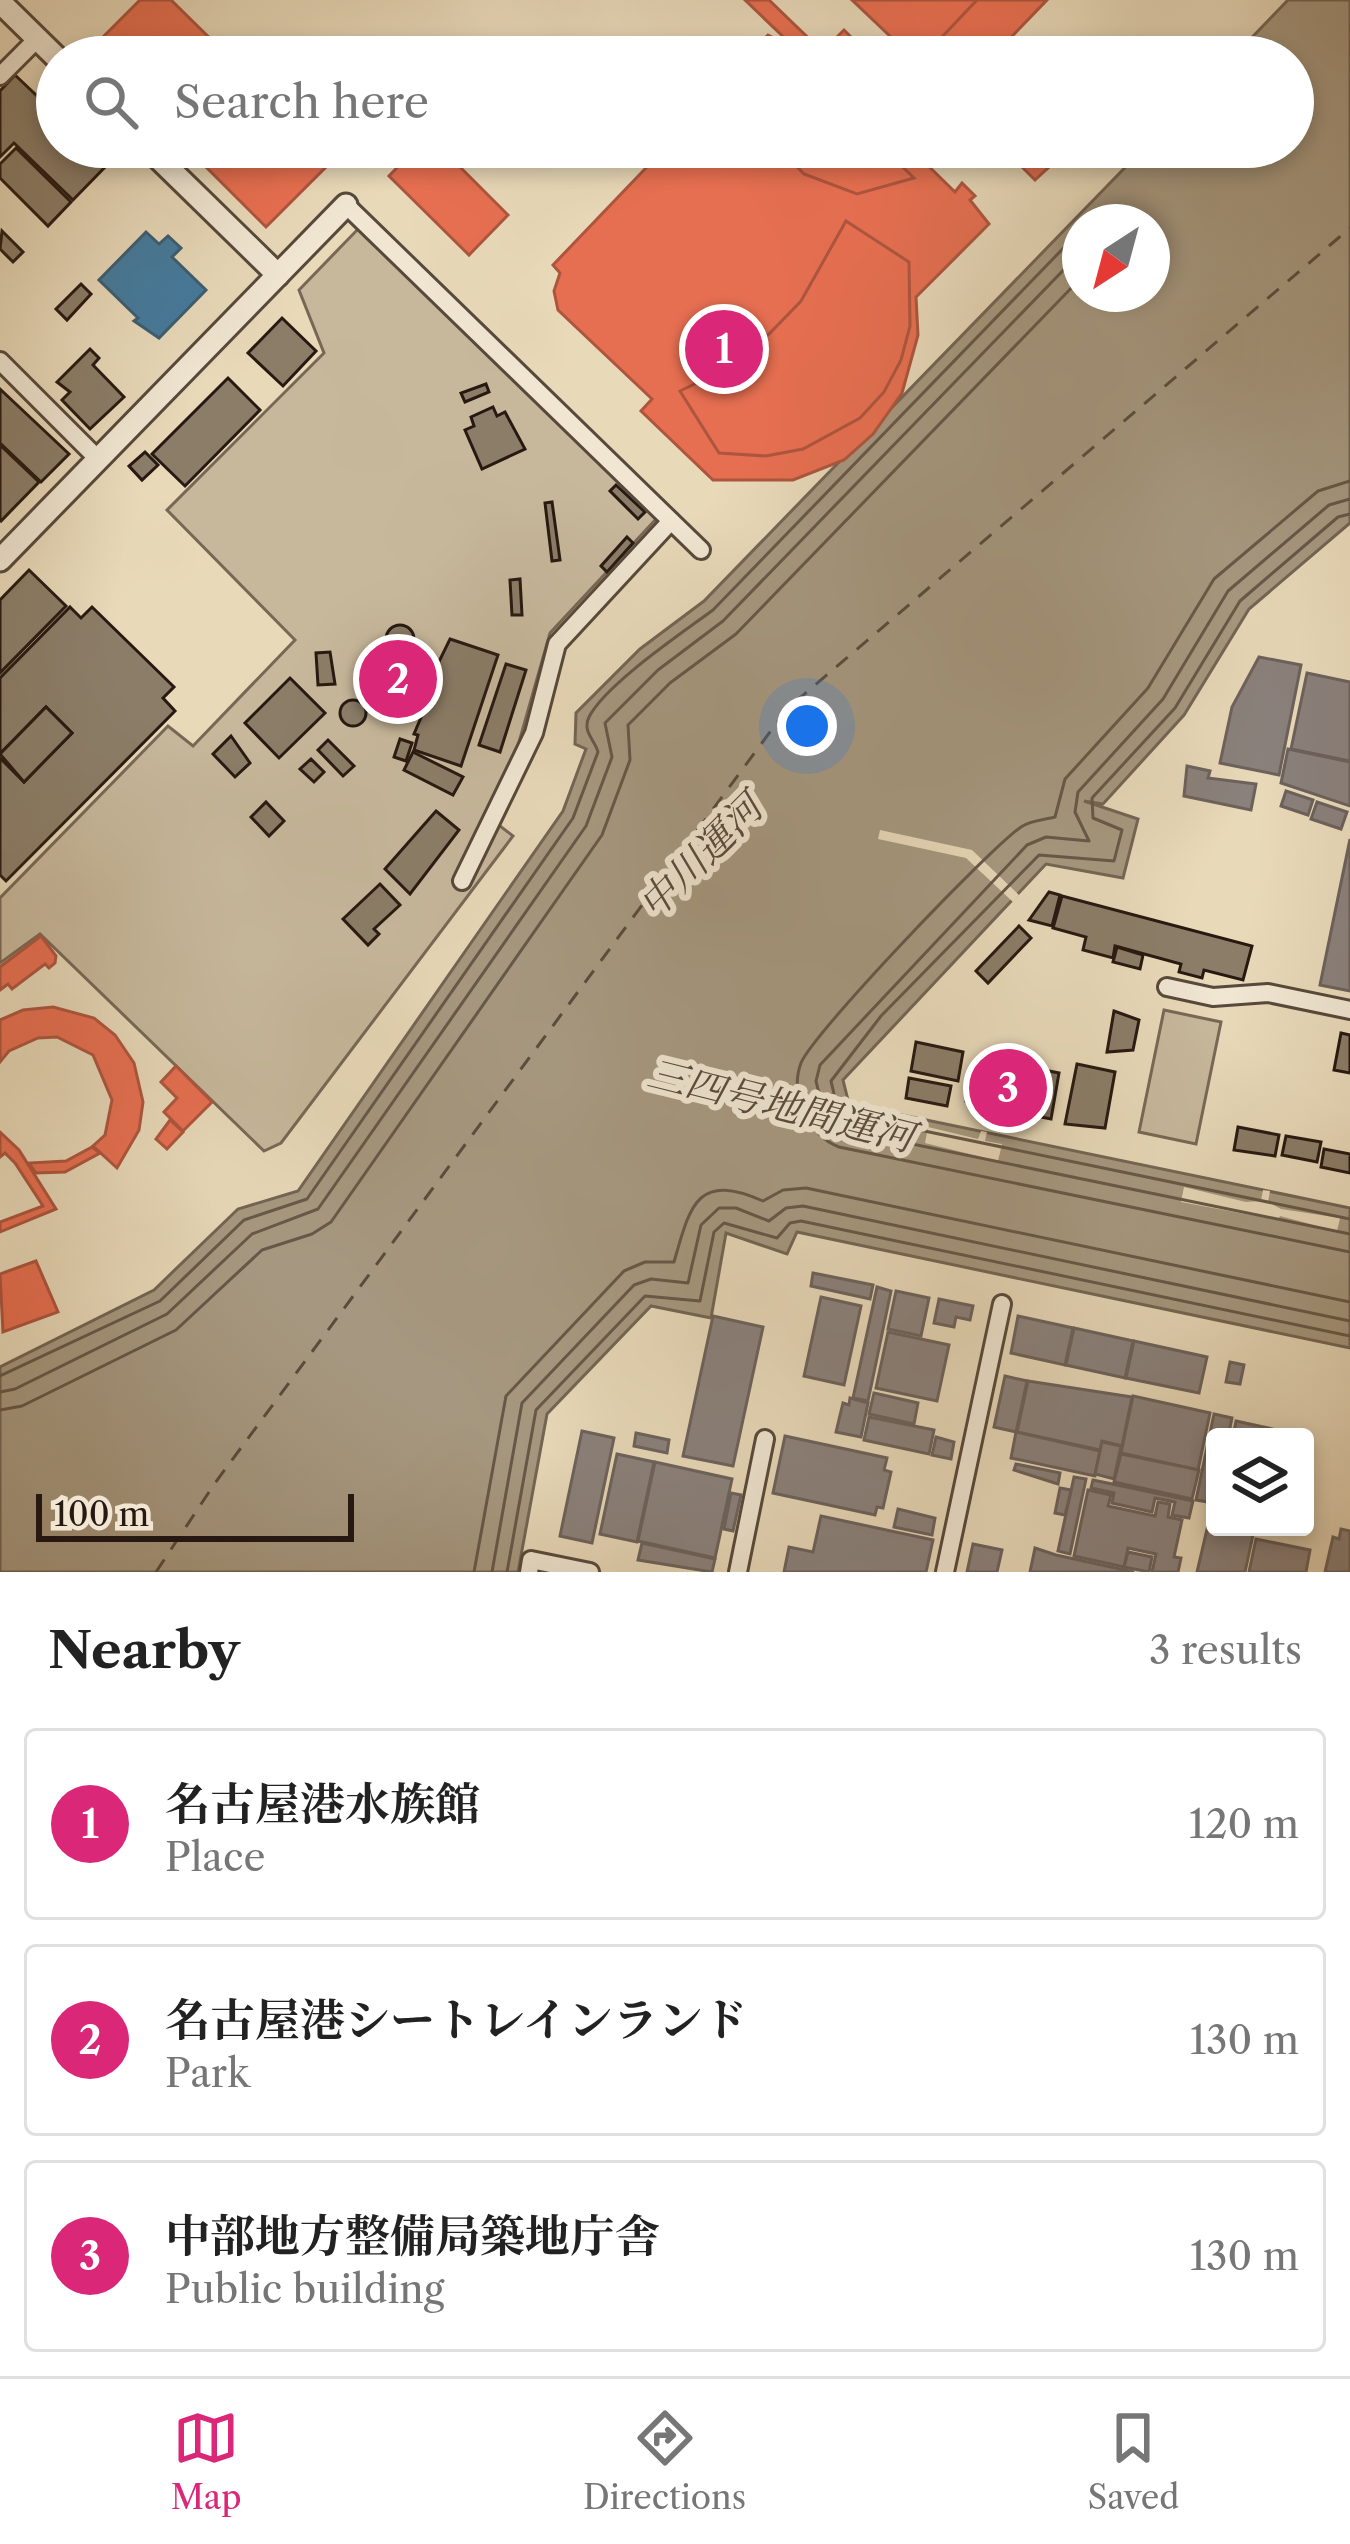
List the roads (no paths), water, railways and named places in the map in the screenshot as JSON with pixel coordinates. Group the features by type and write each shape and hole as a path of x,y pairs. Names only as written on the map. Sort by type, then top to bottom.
{"street":[{"path":"0,2 36,38"},
{"path":"0,76 36,40"},
{"path":"168,168 278,275"},
{"path":"0,560 346,205 701,550"},
{"path":"0,361 98,459"},
{"path":"463,881 533,733 557,644 670,521"},
{"path":"1167,987 1213,997 1268,993 1350,1010"},
{"path":"945,1572 1002,1304"},
{"path":"738,1572 765,1439"},
{"path":"529,1572 531,1560 590,1572"}],"water":[{"path":"1288,0 1350,0 1350,523 1249,609 1184,715 1103,804 1084,801 1138,819 1123,878 1046,864 843,1080 849,1104 1350,1208 1350,1348 797,1232 787,1254 726,1233 711,1318 651,1306 547,1414 518,1572 0,1572 0,1367 154,1290 238,1209 298,1191 563,811 586,749 575,744 576,713 640,649 704,601 1062,232 1062,312 1170,312 1170,204 1090,204 1125,168 1314,168 1314,36 1253,36"}],"place":[{"name":"名古屋港水族館","path":"724,349"},
{"name":"名古屋港シートレインランド","path":"398,679"},
{"name":"中部地方整備局築地庁舎","path":"1008,1088"}],"water label":[{"name":"中川運河","path":"700,856"},
{"name":"三四号地間運河","path":"781,1105"}]}
